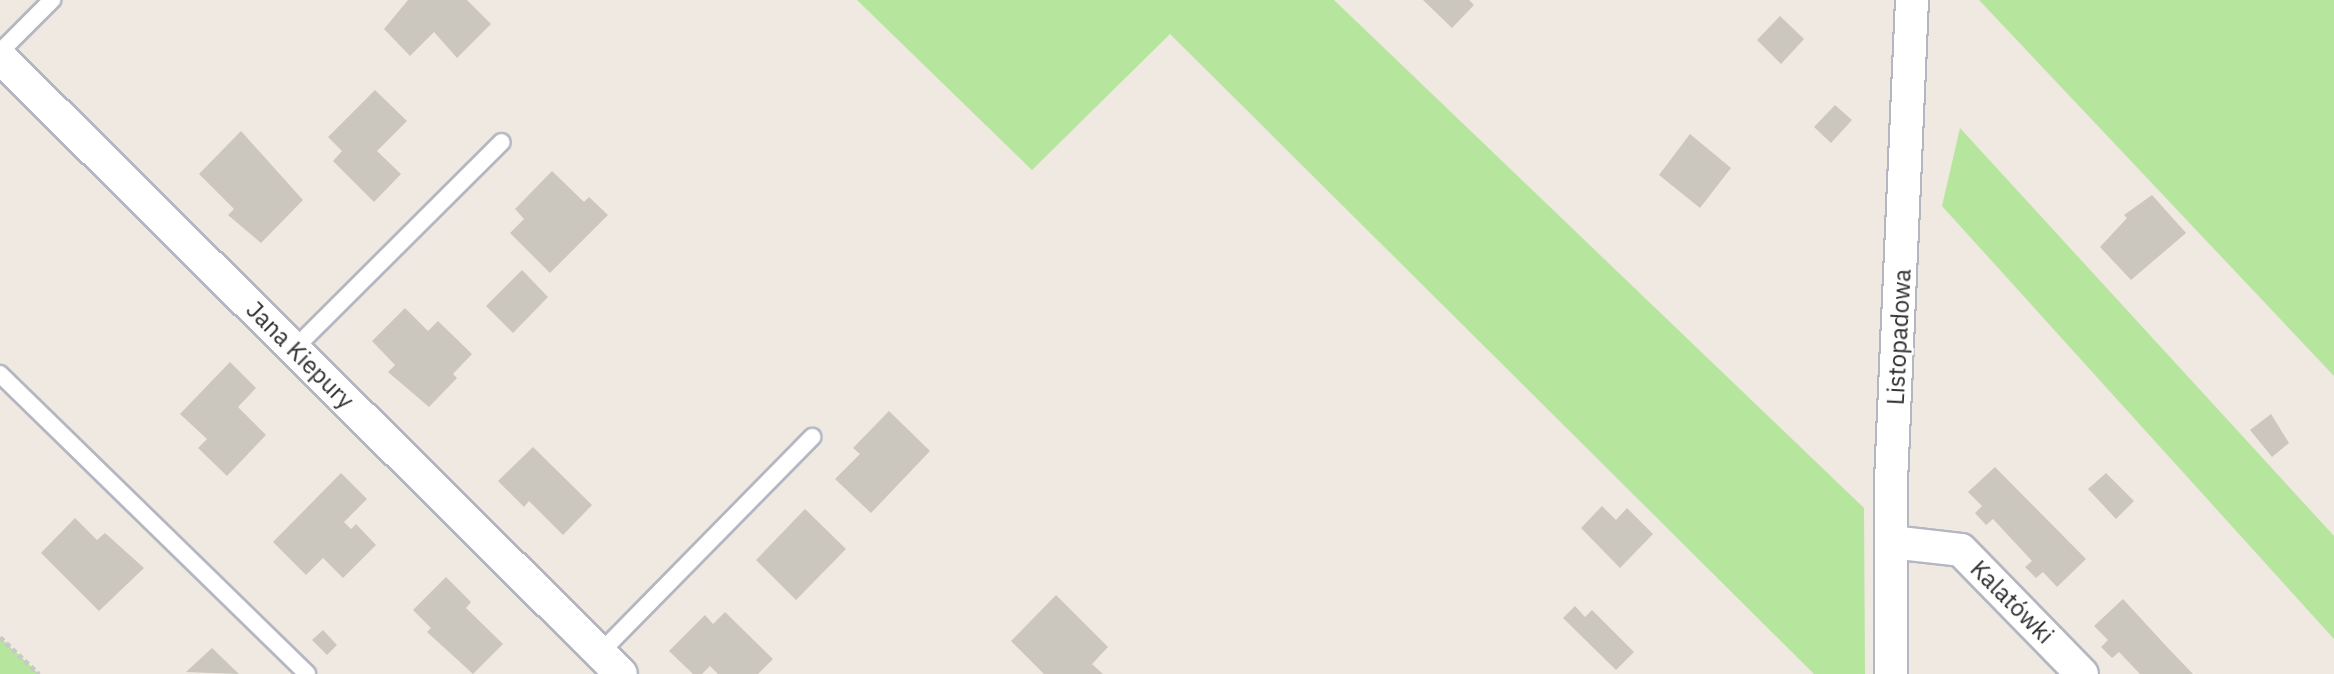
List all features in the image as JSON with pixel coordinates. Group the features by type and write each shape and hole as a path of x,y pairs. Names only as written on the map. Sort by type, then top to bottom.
{"street":[{"name":"Listopadowa","path":"1891,674 1891,542 1912,0"},
{"name":"Jana Kiepury","path":"0,54 611,664"},
{"name":"Kalatówki","path":"1891,542 1961,550 2082,674"}],"lane":[{"path":"0,54 52,0"},
{"path":"294,349 502,142"},
{"path":"0,374 307,674"},
{"name":"Jana Kiepury","path":"611,664 811,437"}],"path":[{"path":"0,638 39,674"}],"green space":[{"path":"857,0 1334,0 1864,508 1865,674 1814,674 1170,34 1032,170"},
{"path":"1979,0 2334,0 2334,376"},
{"path":"1960,128 2334,536 2334,639 1942,206"},
{"path":"0,637 39,674 0,674"}],"building":[{"path":"408,0 467,0 491,24 457,58 434,32 410,56 384,29"},
{"path":"1423,0 1469,0 1474,5 1452,28"},
{"path":"1780,16 1804,39 1781,64 1757,40"},
{"path":"375,90 407,121 377,151 401,174 374,202 333,161 342,151 328,137"},
{"path":"1835,105 1852,120 1831,143 1814,127"},
{"path":"241,131 303,200 261,243 228,215 234,209 199,174"},
{"path":"1690,134 1731,168 1700,208 1659,175"},
{"path":"552,171 584,202 589,197 608,215 550,273 510,233 524,219 515,209"},
{"path":"2152,195 2186,233 2131,280 2100,247 2127,218 2124,215"},
{"path":"522,270 548,297 513,333 486,306"},
{"path":"405,308 428,331 438,321 472,354 453,374 457,378 429,407 388,372 395,365 372,341"},
{"path":"230,362 256,388 238,407 266,435 227,476 198,448 207,439 180,414"},
{"path":"889,411 930,451 871,513 835,479 860,454 853,448"},
{"path":"2271,414 2289,443 2272,457 2250,430"},
{"path":"533,447 592,505 563,535 529,501 524,507 498,481"},
{"path":"1995,467 2086,559 2057,587 2043,572 2036,578 2025,567 2032,561 1993,519 1986,525 1975,513 1982,506 1968,492"},
{"path":"341,473 367,499 344,522 351,529 356,524 376,545 343,578 323,558 306,575 273,542"},
{"path":"2106,473 2134,501 2116,519 2088,489"},
{"path":"1602,506 1616,520 1627,508 1653,534 1620,568 1581,528"},
{"path":"805,509 846,549 796,600 756,560"},
{"path":"75,518 97,540 105,533 144,568 99,611 41,553"},
{"path":"446,577 471,602 466,608 503,644 473,674 427,632 431,628 413,610"},
{"path":"1056,595 1108,647 1092,664 1103,674 1044,674 1011,641"},
{"path":"2123,599 2193,674 2140,674 2119,652 2112,658 2101,647 2108,640 2094,626"},
{"path":"1575,606 1585,617 1592,610 1634,652 1616,670 1563,618"},
{"path":"725,612 773,659 758,674 718,674 710,666 702,674 693,674 669,651 705,615 713,624"},
{"path":"323,630 337,645 327,655 312,640"},
{"path":"212,648 239,674 186,672"}]}
